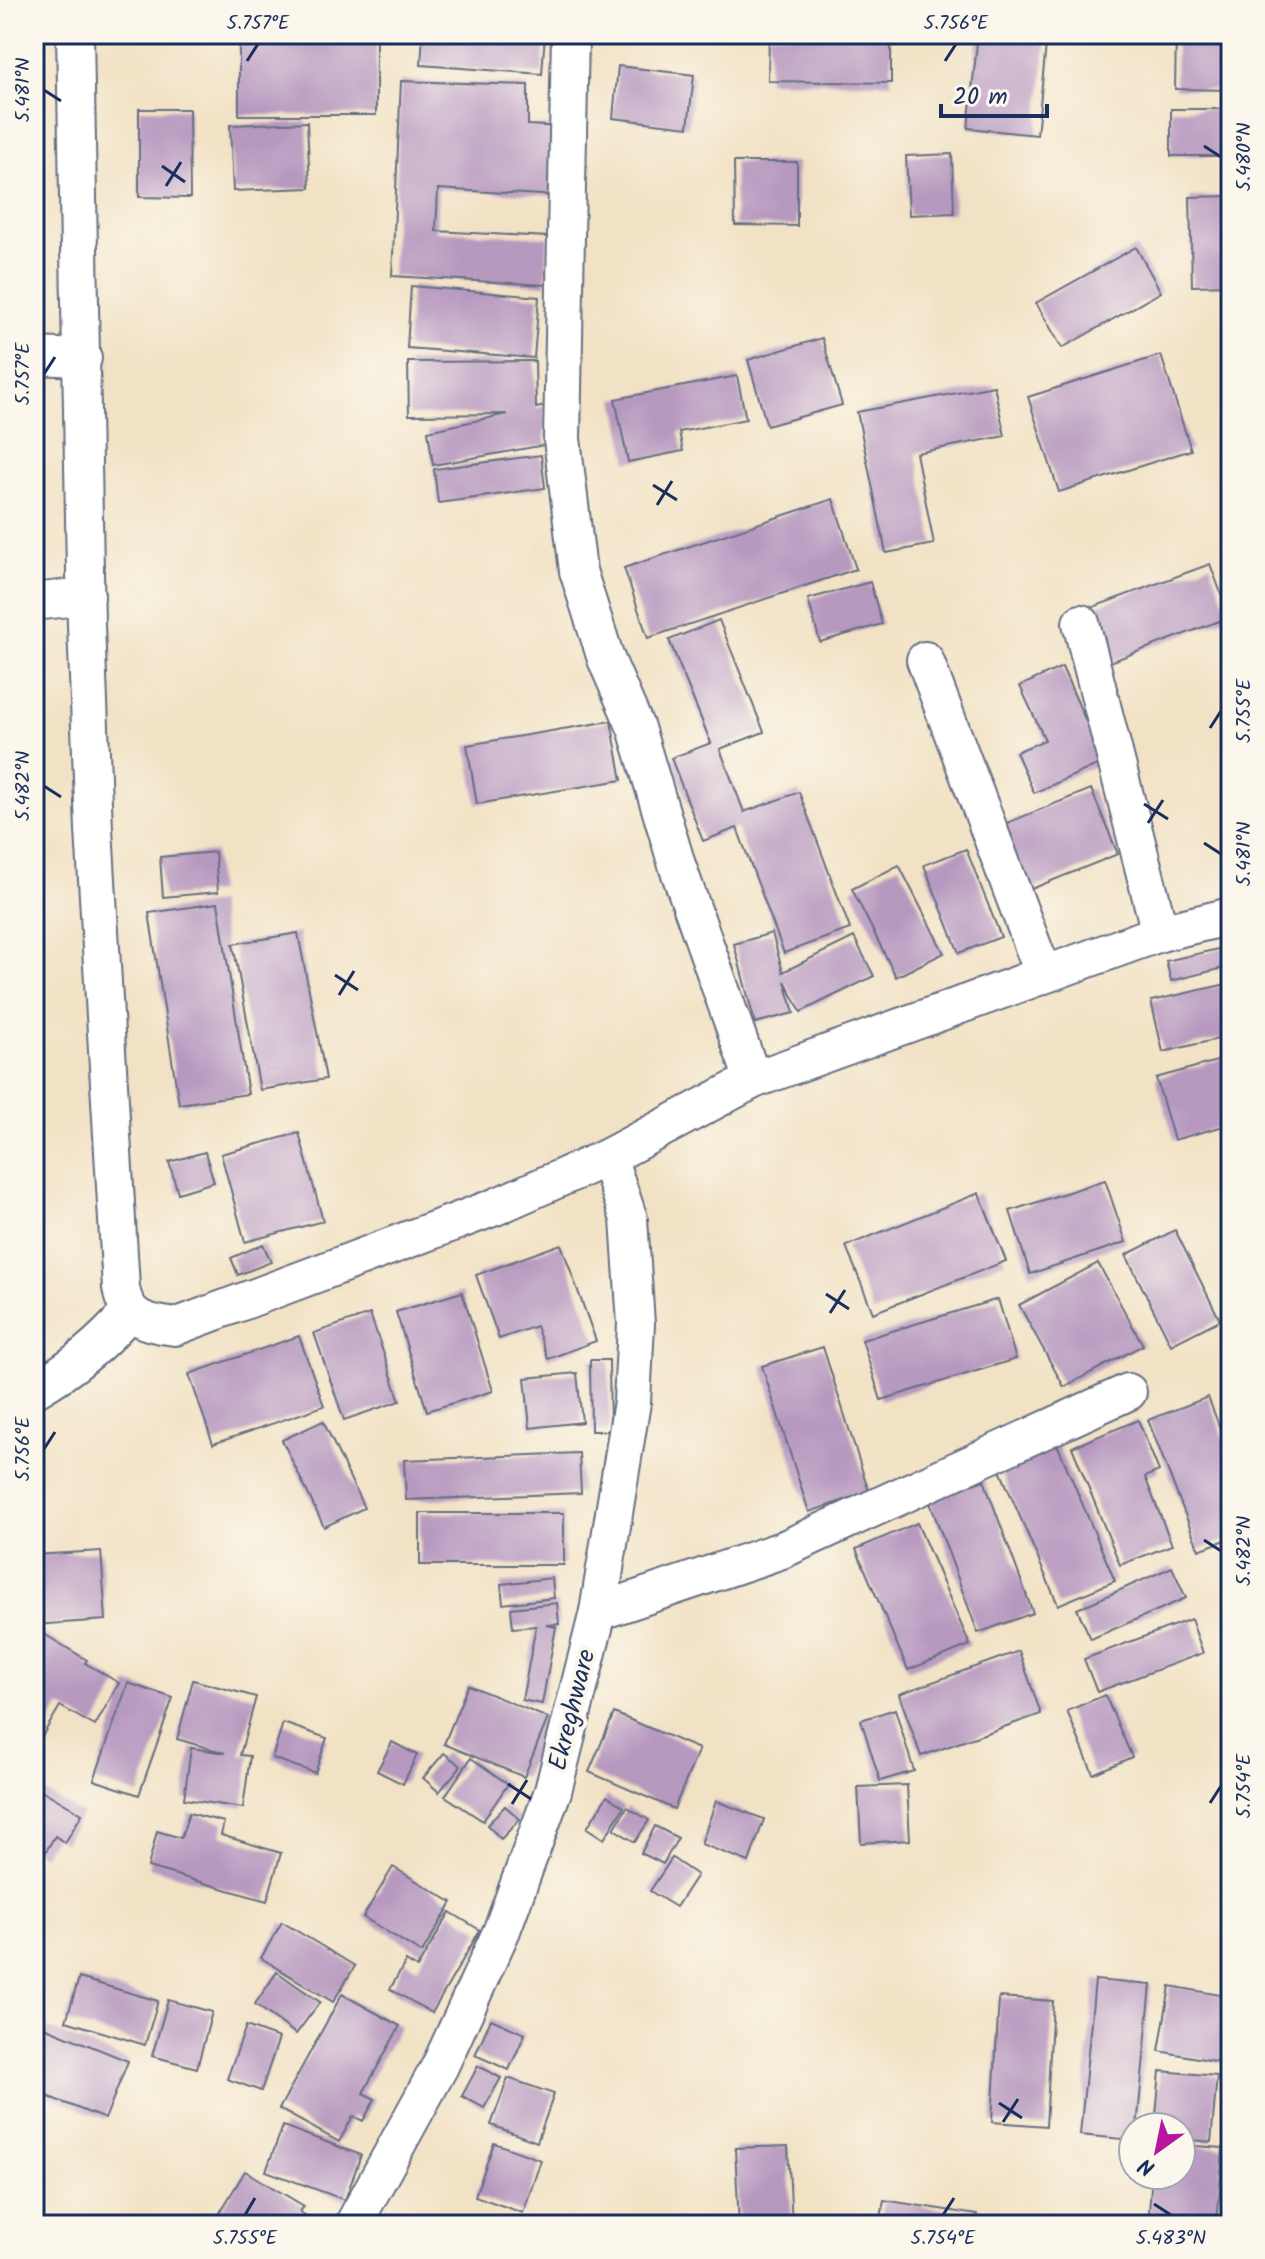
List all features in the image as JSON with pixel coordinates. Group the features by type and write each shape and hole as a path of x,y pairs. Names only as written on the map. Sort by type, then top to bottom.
{"street":[{"path":"75,34 86,596 94,829 121,1288 123,1302 129,1312 143,1320 175,1327 495,1207 608,1157 753,1080 1043,973 1160,933 1231,916"},
{"path":"570,34 562,439 578,571 606,659 636,728 677,865 753,1080"},
{"path":"34,356 83,358"},
{"path":"34,602 86,596"},
{"path":"1081,623 1160,933"},
{"path":"925,660 1043,973"},
{"name":"Ekreghware","path":"353,2225 440,2066 502,1930 553,1791 598,1612 632,1402 636,1324 629,1219 608,1157"},
{"path":"34,1390 104,1341 129,1312"},
{"path":"598,1612 782,1550 1128,1392"}],"building":[{"path":"239,34 376,34 376,115 239,115"},
{"path":"423,34 545,34 542,74 421,65"},
{"path":"769,34 891,34 891,83 768,81"},
{"path":"978,34 1047,34 1037,135 968,128"},
{"path":"1176,35 1231,36 1231,90 1175,89"},
{"path":"618,66 694,75 688,127 613,118"},
{"path":"401,81 528,85 528,125 562,127 559,196 438,189 436,231 548,237 546,285 392,276"},
{"path":"139,109 189,109 190,198 139,197"},
{"path":"1171,109 1231,109 1231,156 1171,156"},
{"path":"307,122 310,188 233,191 230,125"},
{"path":"952,154 954,213 909,215 906,156"},
{"path":"734,162 797,162 797,226 735,225"},
{"path":"1231,196 1231,285 1192,286 1190,197"},
{"path":"1136,247 1161,292 1062,348 1036,303"},
{"path":"411,286 539,297 534,358 407,348"},
{"path":"822,338 842,405 767,426 748,360"},
{"path":"1161,355 1191,450 1059,492 1028,397"},
{"path":"535,361 536,408 545,406 545,445 433,465 428,431 507,414 409,415 408,362"},
{"path":"34,375 40,375 37,500 34,500"},
{"path":"737,376 746,419 679,432 683,451 628,462 615,399"},
{"path":"994,386 1005,436 916,453 934,544 886,553 857,412"},
{"path":"541,455 545,488 438,503 434,469"},
{"path":"833,499 856,569 648,638 624,568"},
{"path":"1210,564 1230,617 1105,664 1085,610"},
{"path":"870,582 882,624 820,642 808,599"},
{"path":"719,620 764,732 720,749 744,812 799,792 850,929 784,953 737,828 703,841 671,758 711,743 669,640"},
{"path":"1062,667 1104,762 1034,793 1016,752 1045,740 1020,686"},
{"path":"611,721 622,780 477,804 467,745"},
{"path":"1091,789 1118,854 1024,892 997,827"},
{"path":"966,849 1001,937 959,953 924,865"},
{"path":"215,852 218,892 163,897 160,857"},
{"path":"899,865 944,953 896,977 852,889"},
{"path":"218,903 248,1094 179,1104 149,913"},
{"path":"298,933 326,1079 260,1090 233,944"},
{"path":"772,933 783,972 854,937 874,976 801,1012 785,981 794,1013 755,1023 734,944"},
{"path":"1231,946 1231,966 1171,981 1166,961"},
{"path":"1231,983 1231,1036 1163,1052 1151,1001"},
{"path":"1231,1057 1231,1124 1174,1140 1156,1078"},
{"path":"299,1133 323,1221 245,1242 221,1154"},
{"path":"205,1152 214,1182 178,1193 169,1162"},
{"path":"1105,1180 1126,1242 1030,1274 1010,1211"},
{"path":"979,1193 1006,1261 873,1313 846,1246"},
{"path":"1175,1230 1220,1320 1171,1345 1126,1255"},
{"path":"263,1244 271,1262 238,1275 231,1258"},
{"path":"561,1244 596,1341 548,1359 536,1326 499,1339 476,1275"},
{"path":"1098,1263 1143,1345 1064,1387 1019,1305"},
{"path":"462,1292 493,1391 427,1411 396,1312"},
{"path":"998,1299 1016,1359 881,1400 862,1340"},
{"path":"370,1314 400,1401 344,1420 314,1333"},
{"path":"299,1336 324,1406 213,1444 189,1374"},
{"path":"823,1347 869,1492 809,1512 762,1366"},
{"path":"590,1360 609,1360 610,1431 591,1431"},
{"path":"577,1373 582,1422 530,1428 525,1378"},
{"path":"1208,1397 1231,1457 1231,1538 1199,1550 1148,1420"},
{"path":"1138,1420 1159,1471 1145,1477 1172,1545 1120,1565 1072,1447"},
{"path":"323,1421 364,1508 324,1527 282,1440"},
{"path":"1057,1444 1115,1581 1058,1605 999,1468"},
{"path":"579,1453 581,1493 406,1500 404,1460"},
{"path":"984,1480 1033,1613 978,1633 929,1500"},
{"path":"420,1513 564,1513 564,1565 420,1565"},
{"path":"917,1523 970,1645 908,1670 856,1549"},
{"path":"101,1551 106,1620 34,1625 34,1555"},
{"path":"1172,1567 1186,1598 1091,1639 1077,1609"},
{"path":"552,1578 554,1598 503,1604 501,1584"},
{"path":"557,1603 559,1624 546,1625 556,1627 542,1704 522,1700 536,1626 513,1628 511,1608"},
{"path":"1191,1619 1203,1653 1097,1692 1084,1659"},
{"path":"34,1628 119,1683 95,1726 60,1706 34,1750"},
{"path":"1019,1651 1041,1714 921,1756 899,1694"},
{"path":"193,1680 256,1697 240,1755 250,1756 243,1808 184,1799 191,1748 225,1753 177,1739"},
{"path":"128,1683 173,1698 139,1795 94,1780"},
{"path":"468,1685 548,1718 524,1777 444,1744"},
{"path":"1105,1695 1132,1757 1093,1774 1067,1711"},
{"path":"895,1709 914,1771 880,1781 861,1720"},
{"path":"614,1713 699,1749 674,1809 589,1772"},
{"path":"283,1723 327,1738 315,1773 272,1758"},
{"path":"392,1742 417,1755 403,1784 377,1771"},
{"path":"444,1753 461,1766 439,1792 423,1778"},
{"path":"471,1758 508,1784 483,1821 445,1796"},
{"path":"907,1785 910,1840 861,1843 858,1787"},
{"path":"43,1791 82,1814 65,1843 55,1836 43,1856 34,1850 34,1806"},
{"path":"607,1796 624,1807 604,1839 587,1828"},
{"path":"716,1801 764,1819 749,1862 701,1844"},
{"path":"505,1806 520,1819 501,1839 487,1825"},
{"path":"627,1807 649,1820 635,1842 614,1829"},
{"path":"189,1813 224,1822 221,1835 281,1853 267,1901 148,1867 157,1831 181,1838"},
{"path":"655,1826 678,1838 663,1864 641,1853"},
{"path":"672,1858 697,1875 676,1907 650,1891"},
{"path":"393,1867 452,1902 422,1953 363,1917"},
{"path":"450,1912 480,1930 432,2013 390,1989 406,1961 417,1968"},
{"path":"282,1922 355,1966 333,2002 261,1958"},
{"path":"277,1972 320,2002 296,2034 255,2004"},
{"path":"79,1978 158,2001 145,2045 66,2021"},
{"path":"1095,1980 1151,1985 1139,2111 1117,2111 1117,2138 1080,2135"},
{"path":"1170,1986 1231,1997 1231,2064 1159,2051"},
{"path":"342,1994 400,2026 363,2093 375,2099 363,2121 353,2116 339,2142 279,2109"},
{"path":"999,1997 1053,2001 1046,2126 992,2122"},
{"path":"168,2000 212,2012 197,2068 152,2056"},
{"path":"491,2019 525,2034 509,2070 475,2055"},
{"path":"34,2023 128,2061 105,2119 34,2091"},
{"path":"246,2026 279,2038 261,2091 227,2079"},
{"path":"478,2066 501,2078 484,2108 462,2096"},
{"path":"1160,2071 1217,2076 1211,2142 1197,2141 1197,2111 1156,2111"},
{"path":"508,2078 554,2094 537,2142 491,2125"},
{"path":"283,2126 361,2155 345,2200 266,2171"},
{"path":"494,2143 541,2160 523,2213 475,2196"},
{"path":"788,2146 792,2225 739,2225 735,2148"},
{"path":"1197,2146 1223,2148 1217,2225 1148,2225 1151,2191 1197,2191"},
{"path":"245,2171 304,2206 300,2212 321,2225 222,2225 215,2221"},
{"path":"884,2200 977,2215 975,2225 880,2225"}]}
